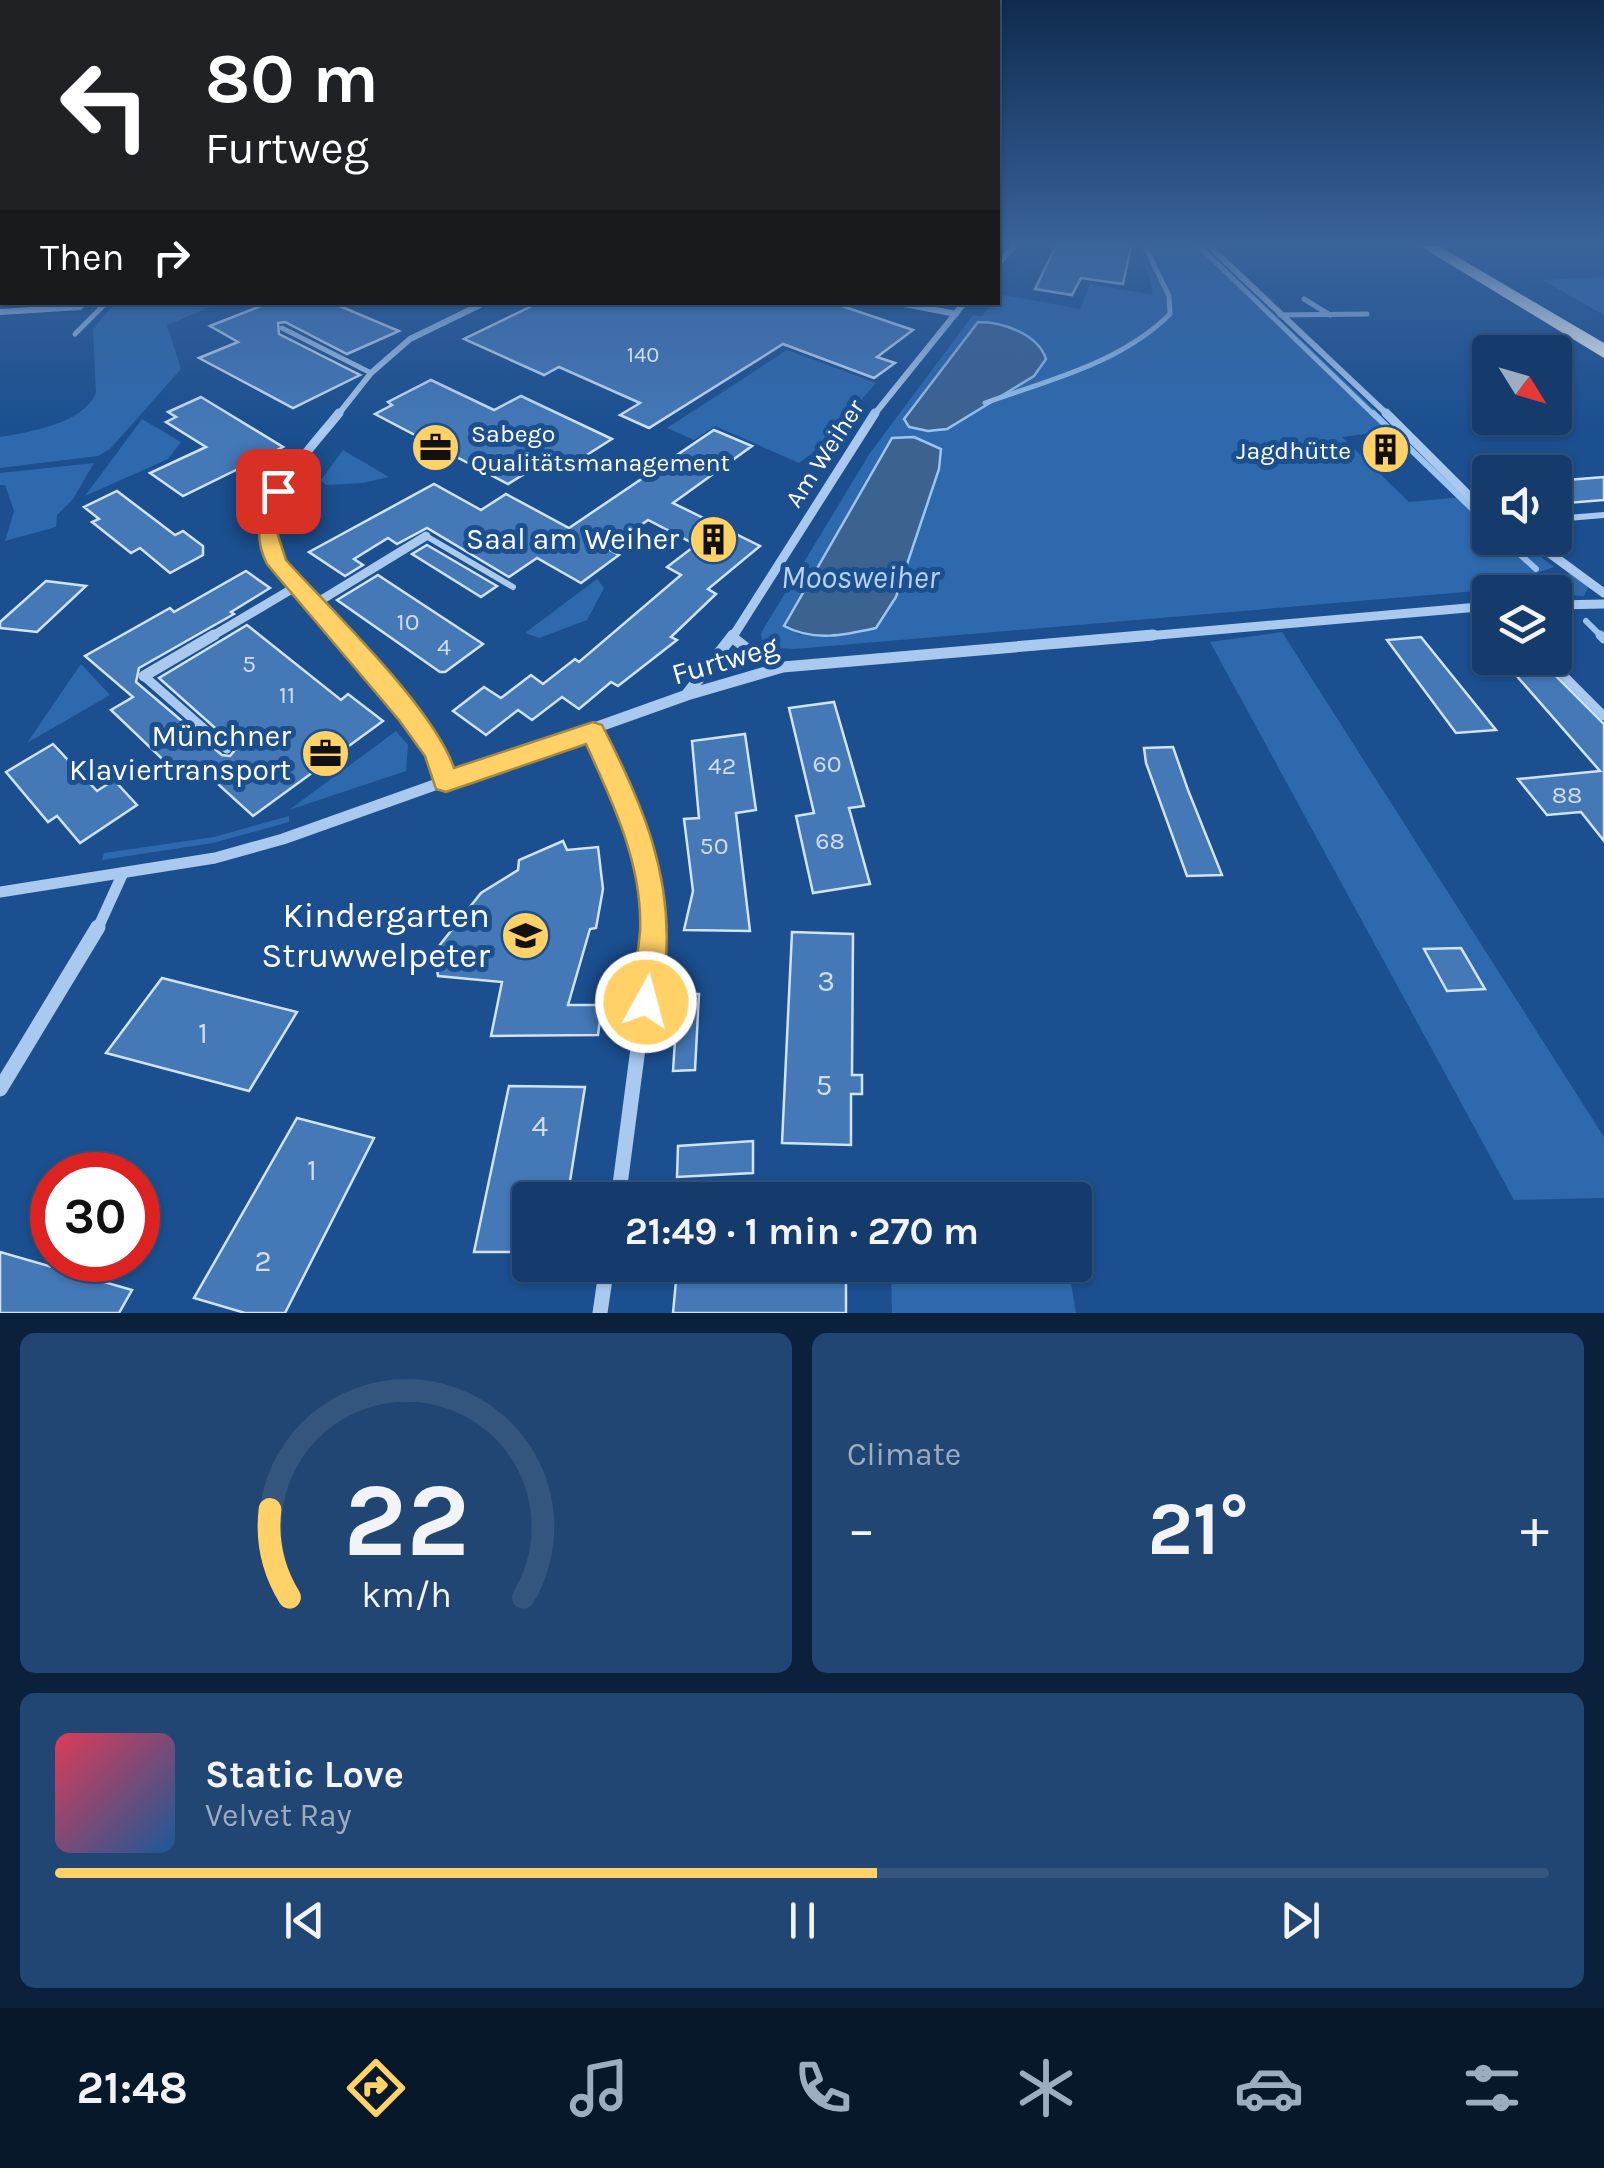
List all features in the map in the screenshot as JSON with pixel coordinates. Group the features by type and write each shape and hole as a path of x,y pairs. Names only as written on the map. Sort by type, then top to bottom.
{"highway":[{"path":"1530,307 1604,352"},
{"path":"1558,307 1604,334"}],"street":[{"path":"0,312 48,307"},
{"path":"446,781 436,752 408,713 297,586 269,547 266,529 274,499 371,372 410,340 475,307"},
{"path":"921,307 956,314"},
{"name":"Am Weiher","path":"687,695 732,637 869,421 962,307"},
{"path":"1272,307 1418,443 1472,499"},
{"path":"314,605 426,536"},
{"path":"1551,555 1604,593"},
{"path":"144,676 297,586"},
{"path":"1572,604 1604,604"},
{"name":"Furtweg","path":"0,892 215,858 283,840 593,732 687,695 783,667 1472,608"},
{"path":"732,637 758,658 783,667"},
{"path":"593,732 632,816 648,870 654,930 620,1182"},
{"path":"0,1089 104,918 122,873"},
{"path":"600,1313 605,1282"}],"lane":[{"path":"74,334 101,307"},
{"path":"1294,307 1298,316"},
{"path":"1317,307 1330,315"},
{"path":"1280,315 1367,314"},
{"path":"282,328 371,372"},
{"path":"1572,518 1604,515"},
{"path":"426,536 513,586"},
{"path":"1563,675 1604,716"},
{"path":"144,676 227,750"}],"shaded area":[{"path":"210,307 167,325 181,369 110,449 98,456 0,468 0,437 54,425 89,404 96,393 93,329 111,308"},
{"path":"989,307 1267,307 1396,430 1342,437 1409,502 1464,497 1472,503 1472,555 1538,555 1554,567 1531,575 1472,575 1472,591 794,649 774,648 762,642 761,633 870,453 973,315 982,316","holes":["993,322 1024,334 1043,349 1034,376 947,429 909,427","941,449 939,469 896,597 800,635 785,626"]},
{"path":"787,350 876,383 817,450 799,463 715,426 694,440 667,428"},
{"path":"142,419 181,442 168,459 85,496"},
{"path":"343,450 389,477 326,485 321,480"},
{"path":"94,463 73,499 57,515 56,527 5,541 14,511 5,485 0,485 0,473"},
{"path":"1573,573 1589,586 1584,596 1572,595 1572,575 1566,575"},
{"path":"597,579 604,588 587,620 539,638 525,633"},
{"path":"1282,632 1604,1137 1604,1198 1514,1200 1210,642"},
{"path":"81,664 110,695 27,743"},
{"path":"396,731 408,745 406,771 289,810"},
{"path":"289,816 289,822 213,843 102,860 104,853 214,837"},
{"path":"891,1282 1071,1282 1076,1313 892,1313"}],"water":[{"path":"978,322 998,324 1028,336 1046,359 1034,376 947,429 909,427 904,419"},
{"name":"Moosweiher","path":"914,437 941,449 939,469 896,597 876,628 818,636 784,626 892,438"}],"building":[{"path":"258,307 343,307 399,331 347,354 285,322 278,323 279,334 360,375 293,408 199,358 238,342 210,326"},
{"path":"529,307 846,307 913,330 877,357 895,363 874,378 783,344 649,428 620,415 640,403 559,367 544,375 464,339"},
{"path":"431,380 494,410 521,396 612,439 574,463 557,454 508,484 375,414 392,405 388,402"},
{"path":"201,397 283,447 183,496 150,473 206,447 166,422 176,417 168,412"},
{"path":"714,430 752,446 673,503 760,546 708,589 716,594 671,637 677,640 618,686 611,682 579,709 562,697 532,720 518,710 486,735 453,711 484,687 501,698 531,675 543,684 575,659 579,662 681,575 667,567 696,545 648,520 608,549 619,555 581,583 537,558 509,577 427,528 397,544 388,538 354,559 363,565 345,576 309,552 434,484 481,510 506,494 569,528"},
{"path":"1604,477 1604,500 1572,503 1572,480"},
{"path":"117,491 175,535 183,531 203,546 203,555 170,573 140,548 131,553 92,522 99,519 84,507"},
{"path":"427,545 497,586 481,597 412,554"},
{"path":"246,571 270,588 231,612 234,614 139,668 136,682 222,755 230,756 235,750 232,743 159,678 247,625 341,700 348,694 383,721 253,816 196,764 179,775 111,710 133,697 85,656"},
{"path":"378,575 483,644 440,672 337,600"},
{"path":"46,581 86,586 37,632 0,628 0,622"},
{"path":"1421,637 1496,730 1456,733 1387,640"},
{"path":"1516,675 1555,675 1604,724 1604,841 1581,812 1547,815 1518,779 1600,771"},
{"path":"834,702 864,806 849,808 870,884 813,893 796,816 814,813 789,708"},
{"path":"745,734 756,810 736,813 750,931 684,930 693,891 684,819 699,818 692,741"},
{"path":"53,744 97,791 114,780 137,805 80,843 57,816 48,822 6,772"},
{"path":"1173,747 1222,875 1187,876 1144,748"},
{"path":"563,841 567,850 598,847 603,889 596,928 590,929 568,1005 602,1005 598,1035 491,1036 502,982 438,976 436,963 443,949 439,946 481,893 518,870 519,860"},
{"path":"792,932 853,934 852,1075 862,1075 862,1094 851,1094 851,1145 782,1143"},
{"path":"1461,948 1485,989 1447,991 1424,949"},
{"path":"162,978 297,1012 249,1091 106,1053"},
{"path":"678,994 699,994 695,1070 673,1071"},
{"path":"509,1086 585,1087 570,1182 512,1182 512,1252 474,1252"},
{"path":"297,1118 374,1138 285,1313 245,1313 194,1298"},
{"path":"753,1141 753,1173 677,1177 678,1146"},
{"path":"0,1252 30,1261 30,1282 104,1282 132,1290 119,1313 0,1313"},
{"path":"676,1282 846,1282 846,1313 673,1313"}],"waterway":[{"path":"985,403 1107,358 1151,331 1170,314 1170,307"},
{"path":"1262,307 1375,416"},
{"path":"1373,413 1472,509"},
{"path":"1521,555 1536,569"},
{"path":"1586,621 1604,639"}],"place":[{"name":"Sabego Qualitätsmanagement","path":"436,447"},
{"name":"Jagdhütte","path":"1386,450"},
{"name":"Saal am Weiher","path":"714,539"},
{"name":"Münchner Klaviertransport","path":"326,753"},
{"name":"Kindergarten Struwwelpeter","path":"525,935"}],"route":[{"path":"278,491 266,529 278,564 408,713 436,752 446,781 593,732 632,816 648,870 654,930 646,1002"}]}
